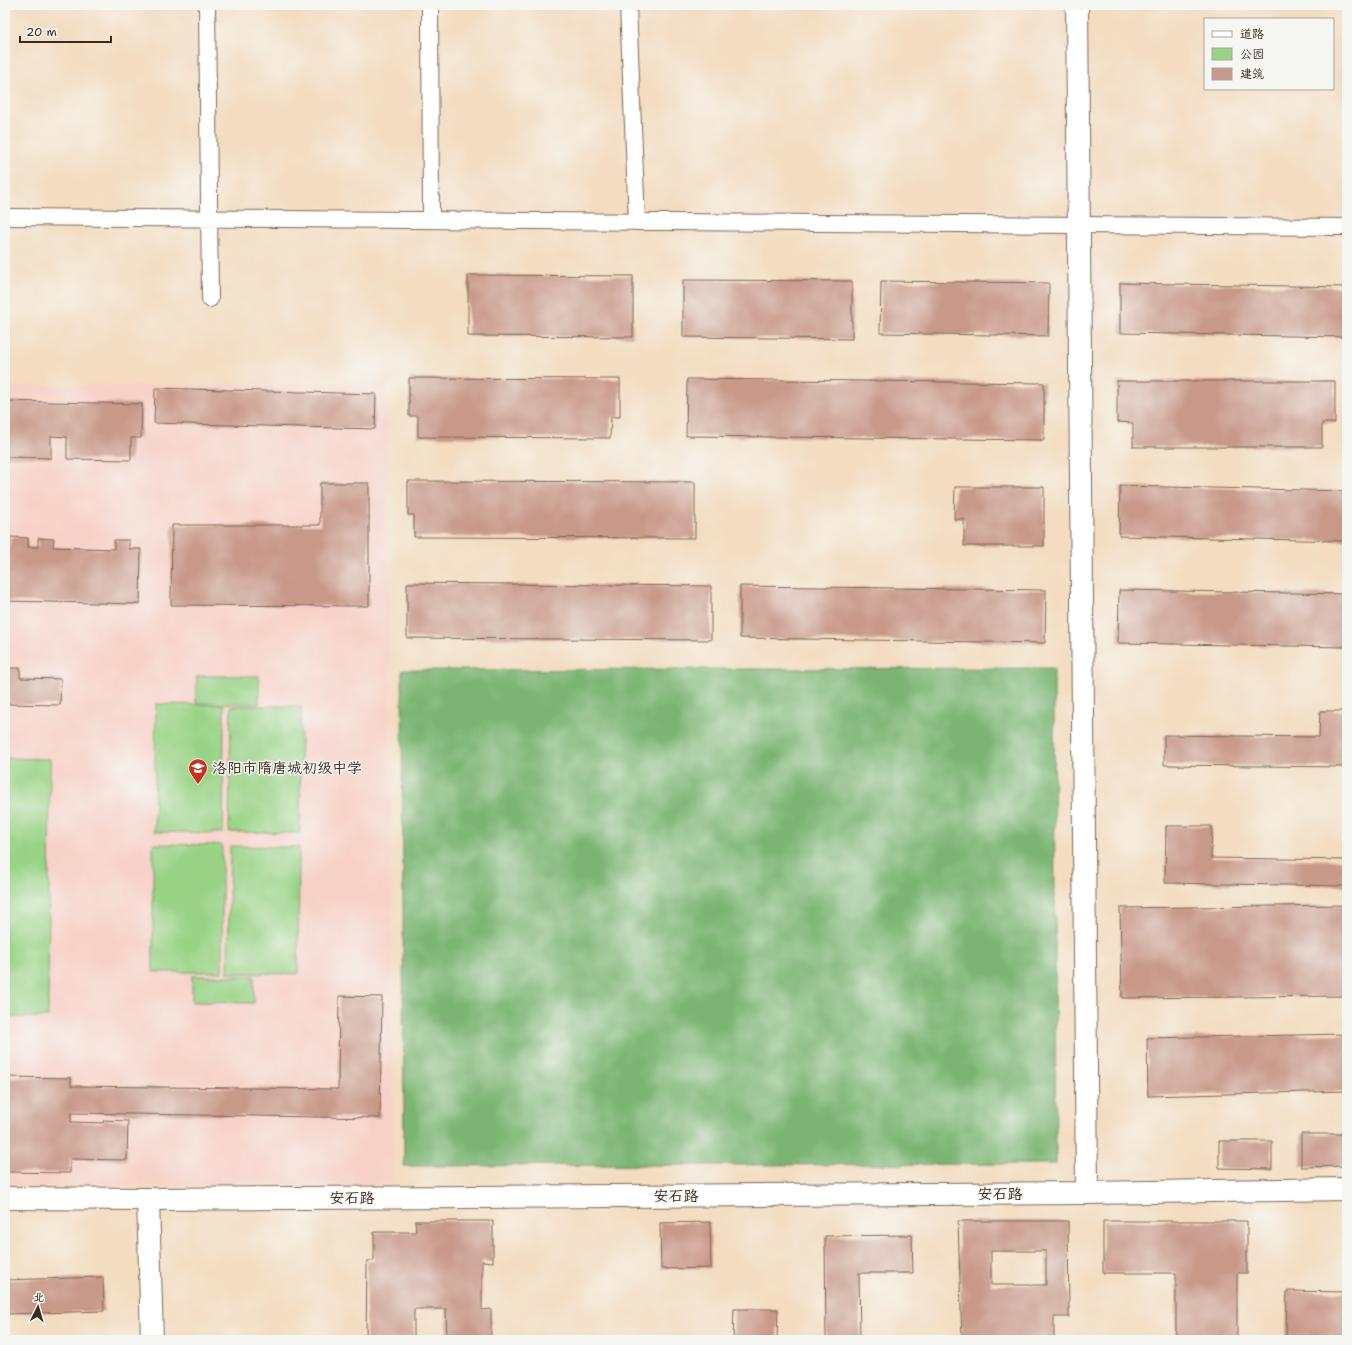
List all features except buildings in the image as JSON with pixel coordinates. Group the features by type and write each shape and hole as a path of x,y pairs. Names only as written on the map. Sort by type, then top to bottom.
{"street":[{"path":"1077,5 1087,1193"},
{"name":"安石路","path":"5,1198 148,1199 1087,1193 1347,1189"},
{"path":"148,1199 152,1340"}],"lane":[{"path":"208,5 210,299"},
{"path":"430,5 431,220"},
{"path":"628,5 637,222"},
{"path":"5,217 1347,227"}],"shaded area":[{"name":"洛阳市隋唐城初级中学","path":"387,383 394,1184 5,1186 5,386"}],"green space":[{"path":"1054,668 1056,1164 404,1166 402,670"},
{"path":"197,676 259,676 259,704 196,703"},
{"path":"156,704 224,705 223,833 154,832"},
{"path":"231,706 301,706 300,833 229,832"},
{"path":"5,758 50,759 48,1017 5,1017"},
{"path":"153,844 222,845 222,972 153,972"},
{"path":"230,846 299,847 298,974 228,973"},
{"path":"192,976 254,976 254,1003 192,1002"}],"place":[{"name":"洛阳市隋唐城初级中学","path":"198,785"}]}
